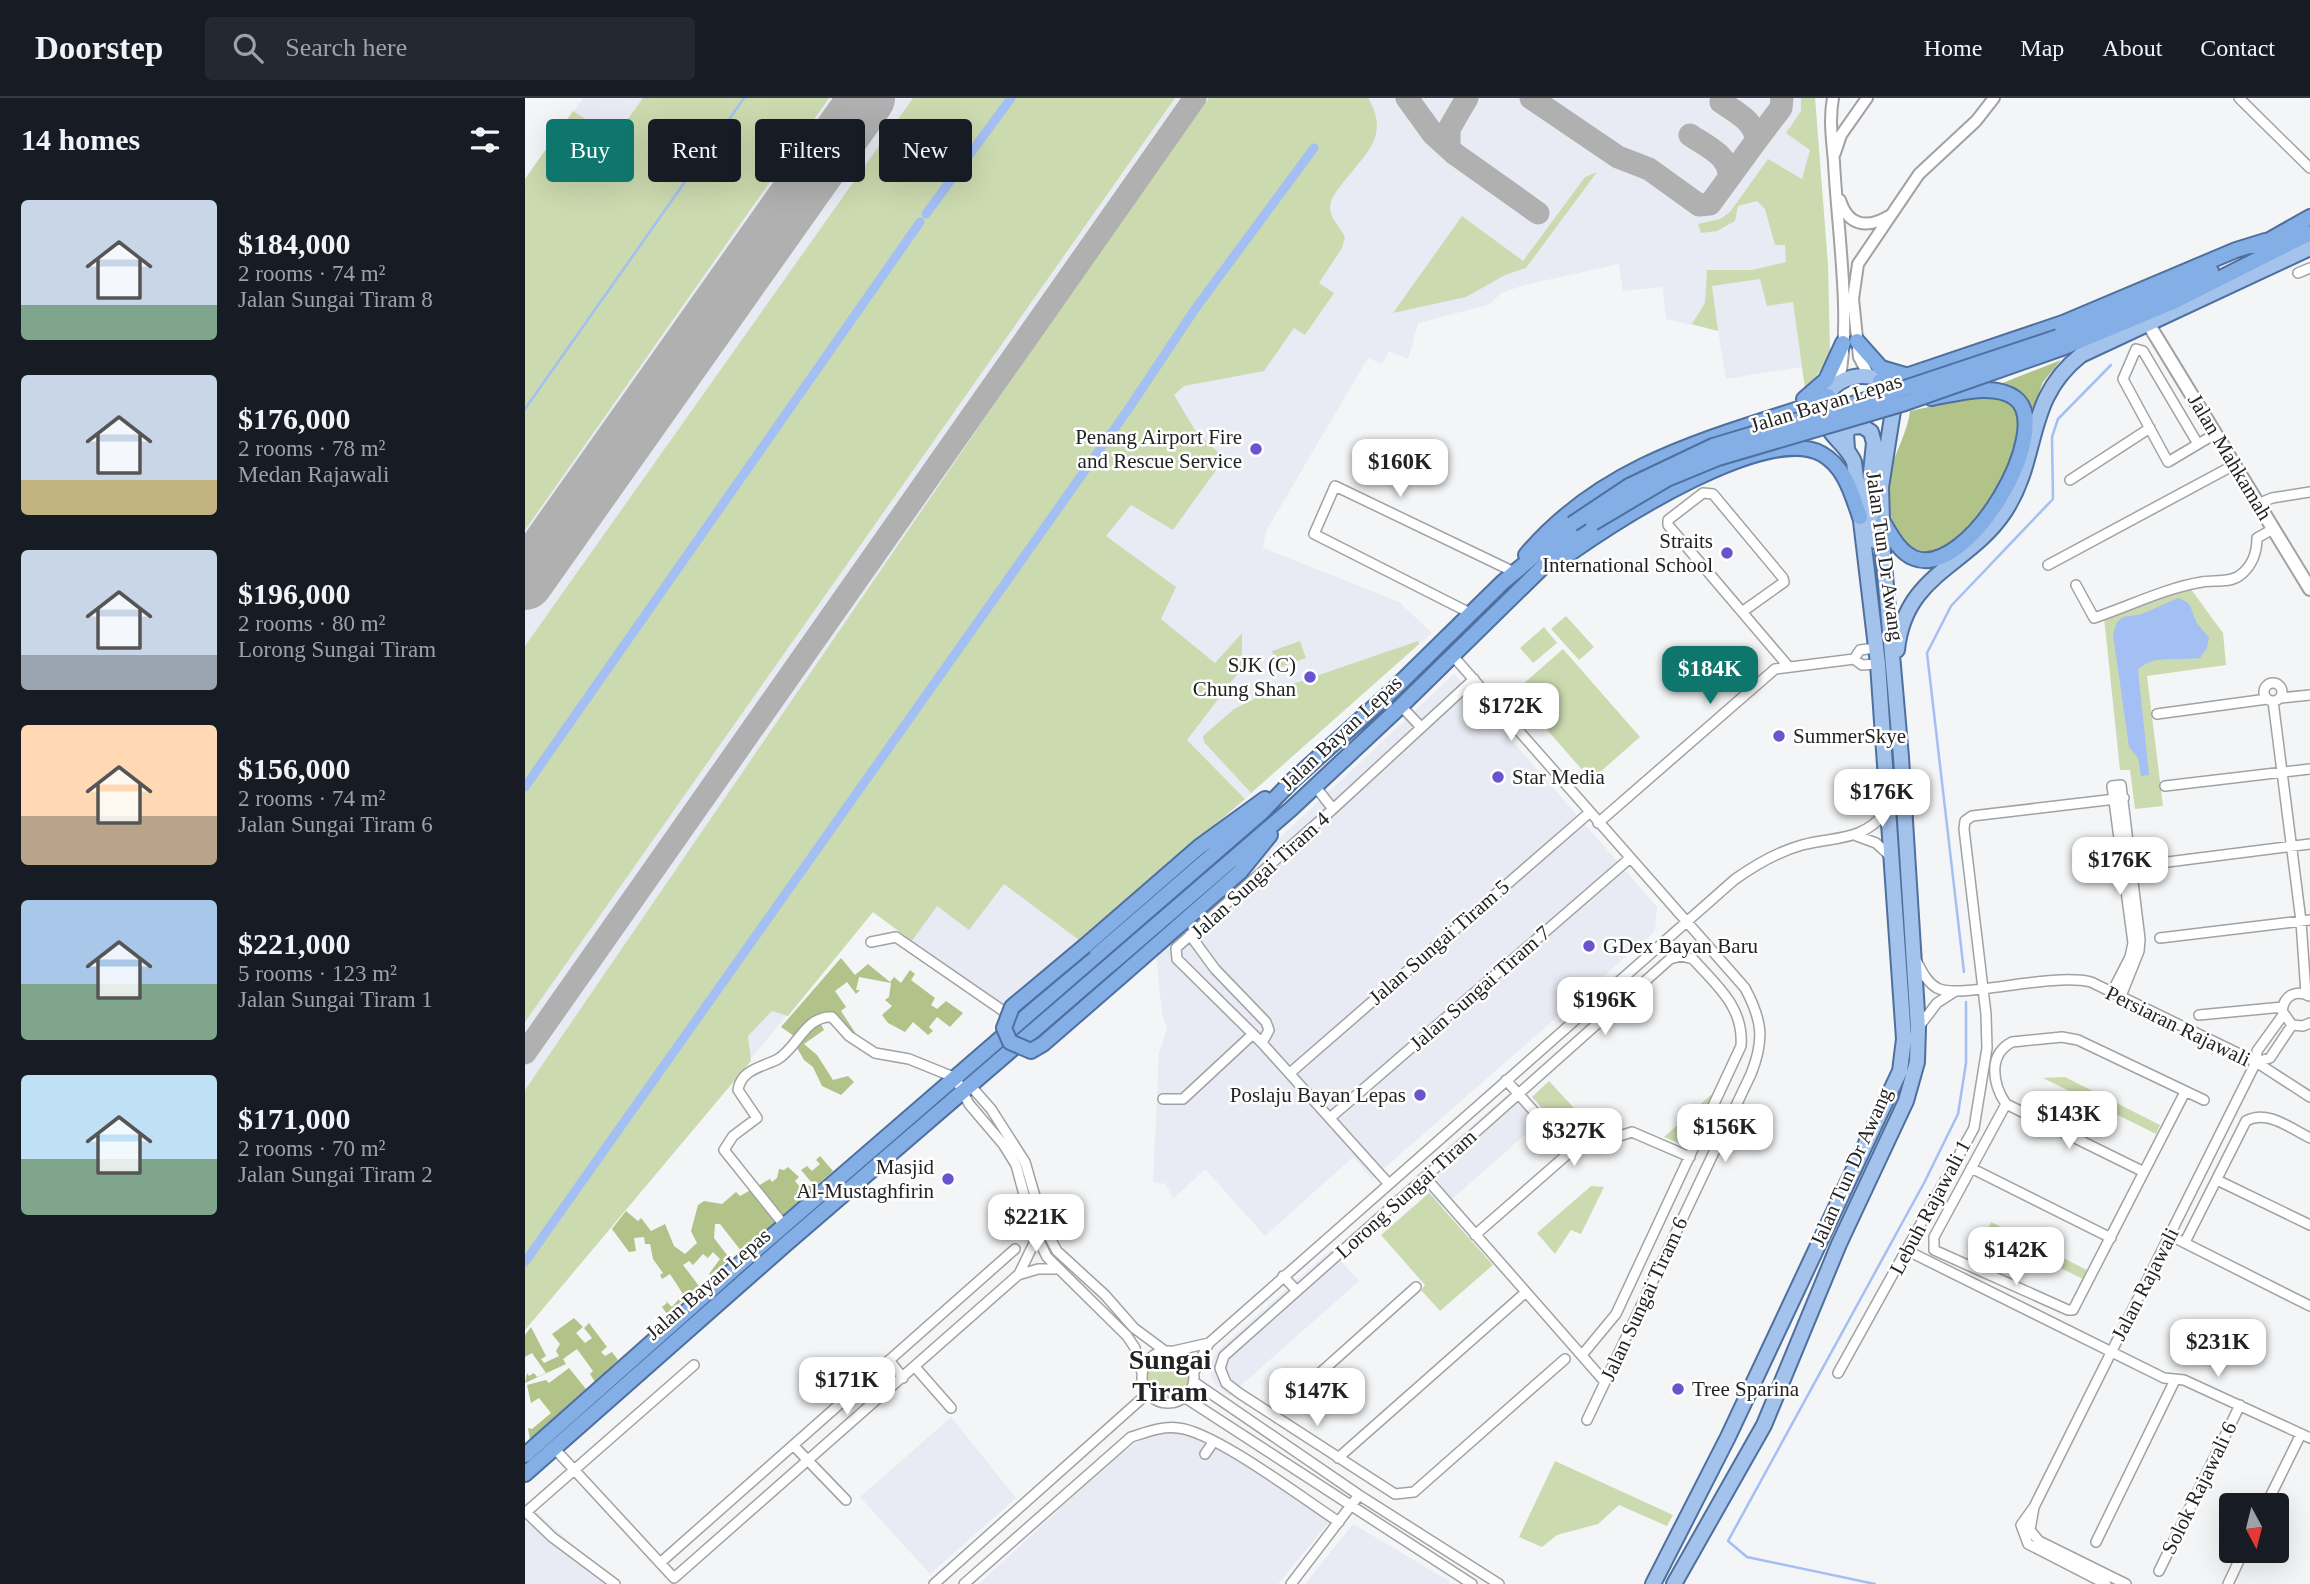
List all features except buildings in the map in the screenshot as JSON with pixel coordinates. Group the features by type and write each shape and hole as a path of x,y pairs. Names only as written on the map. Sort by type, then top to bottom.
{"highway":[{"name":"Jalan Bayan Lepas","path":"525,1455 784,1225 1261,813 1292,781 1394,690 1502,583 1572,524 1650,474 1713,446 2060,343 2178,287 2309,216"},
{"name":"Jalan Bayan Lepas","path":"525,1474 1291,809 1593,523 1691,468 1788,436 1905,403 2173,302 2310,233"},
{"path":"1875,378 1909,376 2063,323 2236,250 2265,241"},
{"path":"1768,417 1821,388 1850,342 1881,368 1909,376"},
{"path":"1883,522 1899,546 1915,559 1928,561 1950,554 1972,534 1998,502 2018,460 2025,415 2021,403 2000,391 1958,393 1905,403"},
{"path":"1502,583 1545,533 1602,489 1678,448 1814,404 1828,396"},
{"path":"1524,586 1621,517 1671,488 1728,465 1790,448 1815,451 1835,464 1846,479 1860,517"},
{"path":"1291,809 1240,872 1043,1044 1031,1051 1010,1042 1004,1028 1006,1013 1199,847 1292,781"}],"main road":[{"path":"1895,690 1901,623 1908,607 1930,579 1986,533 2004,513 2025,468 2045,396 2062,370 2081,355 2310,248"},
{"name":"Jalan Mahkamah","path":"2149,325 2310,589"},
{"path":"1828,396 1839,381 1875,378"},
{"name":"Jalan Tun Dr Awang","path":"1674,1584 1752,1448 1773,1403 1850,1219 1906,1101 1917,1062 1919,1028 1883,552 1884,462 1895,398 1890,388 1875,378"},
{"name":"Jalan Tun Dr Awang","path":"1653,1584 1728,1437 1900,1071 1904,1039 1886,812 1878,664 1854,462 1824,420 1823,411 1828,396"},
{"path":"1847,449 1846,434 1850,427 1862,426 1871,432 1874,443 1870,482 1874,536 1883,552"},
{"path":"1750,1391 1752,1402 1758,1407 1773,1403"},
{"path":"1728,1437 1741,1432 1748,1433 1752,1448"}],"street":[{"path":"1833,98 1831,110 1836,135 1833,158 1850,342 1862,367 1875,378"},
{"path":"1836,135 1867,98"},
{"path":"1839,381 1850,342 1854,279 1858,264 1930,162 1976,121 1994,98"},
{"path":"2239,98 2310,168"},
{"path":"1835,179 1849,219 1868,225 1891,215"},
{"path":"2298,273 2310,268"},
{"path":"2198,444 2143,351 2136,349 2123,379 2168,462 2215,434"},
{"path":"2070,480 2150,428"},
{"path":"2047,565 2234,465"},
{"path":"1470,613 1314,534 1335,486 1512,571"},
{"path":"2258,504 2272,498 2310,492"},
{"path":"1742,612 1784,582 1783,578 1713,494 1703,493 1668,520 1668,525 1742,612 1788,666"},
{"path":"2076,584 2094,618 2168,591 2202,582 2232,580 2247,569 2255,557 2257,538 2273,529"},
{"path":"1854,659 1860,650 1876,648"},
{"name":"Jalan Sungai Tiram 6","path":"1453,656 1745,988 1759,1014 1760,1048 1751,1074 1587,1420"},
{"path":"1598,823 1775,669 1854,659 1862,665 1878,664"},
{"name":"Jalan Sungai Tiram 4","path":"1388,1183 1262,1043 1177,959 1176,948 1333,810 1420,726 1474,679"},
{"path":"2157,714 2310,695"},
{"path":"2273,700 2292,846 2306,921 2308,995 2291,995 2283,1011"},
{"path":"1401,706 1420,726"},
{"path":"2165,786 2310,769"},
{"path":"2116,994 2139,951 2140,939 2117,785"},
{"path":"1315,786 1333,810"},
{"name":"Lebuh Rajawali 1","path":"1838,1373 1974,1128 1987,1048 1983,988 1963,829 1965,821 1972,816 2119,798"},
{"path":"966,1089 1016,1165 1037,1237 1058,1269 1127,1336 1135,1348 1148,1393 1169,1403 1184,1397 1209,1343 1734,880 1774,855 1824,840 1857,836 1875,825 1886,812"},
{"name":"Jalan Sungai Tiram 5","path":"1290,1073 1589,813"},
{"path":"1857,836 1876,843 1889,855"},
{"path":"2152,864 2310,844"},
{"name":"Jalan Sungai Tiram 7","path":"1331,1118 1629,859"},
{"path":"2160,938 2306,921"},
{"path":"1190,935 1215,969 1266,1023 1269,1030 1262,1043"},
{"path":"871,942 896,937 1019,1022"},
{"path":"1913,954 1929,982 1938,989 1956,991"},
{"name":"Lorong Sungai Tiram","path":"1565,1359 1414,1492 1395,1494 1273,1415 1226,1383 1220,1375 1221,1361 1297,1291 1670,959 1686,956 1693,959 1733,1004 1742,1036 1738,1057 1616,1314 1582,1355"},
{"name":"Persiaran Rajawali","path":"1956,991 2064,978 2091,982 2256,1062 2310,1097"},
{"path":"1919,1028 1937,1003 1956,991"},
{"path":"2199,1015 2283,1011"},
{"path":"2283,1011 2292,1025 2309,1024"},
{"name":"Jalan Rajawali","path":"2106,1584 2028,1544 2021,1525 2034,1507 2256,1062 2257,1051 2283,1011"},
{"path":"784,1225 724,1150 733,1136 757,1118 738,1090 740,1082 757,1066 781,1057 801,1033 825,1016 832,1017 849,1036 875,1053 909,1059 956,1079 1005,1128 1025,1162 1044,1227 1057,1251 1105,1295 1133,1328 1169,1351 1187,1358 1194,1372"},
{"name":"Jalan Rajawali","path":"2256,1062 2270,1058 2292,1025"},
{"path":"1163,1099 1183,1099 1253,1034"},
{"path":"2144,1172 2006,1104 1994,1087 1999,1051 2012,1042 2062,1037 2078,1040 2204,1100"},
{"path":"1506,1080 1570,1152"},
{"path":"2006,1104 1932,1246 1938,1252 2068,1310 2077,1307 2185,1092"},
{"path":"2185,1242 2246,1121 2254,1116 2267,1116 2310,1138"},
{"path":"1974,1128 1989,1134"},
{"path":"1475,1235 1570,1152 1632,1132 1690,1157"},
{"path":"1971,1168 2111,1238"},
{"path":"1425,1177 1605,1382"},
{"path":"2217,1180 2310,1225"},
{"path":"2169,1235 2310,1306"},
{"path":"554,1448 674,1578 1018,1275 1037,1237"},
{"path":"660,1563 1015,1249"},
{"path":"1908,1251 2164,1378 2184,1380 2305,1436 2273,1493"},
{"path":"1018,1275 1038,1269 1058,1269"},
{"path":"1283,1276 1297,1291"},
{"path":"1273,1415 1416,1287"},
{"path":"1338,1458 1526,1292"},
{"path":"1142,1373 1150,1358 1169,1351 1209,1343"},
{"path":"889,1360 903,1378"},
{"path":"615,1584 552,1537 526,1513 694,1365"},
{"path":"915,1367 951,1408"},
{"path":"2096,1542 2175,1380"},
{"path":"1193,1382 1359,1495 1499,1584"},
{"path":"935,1584 1148,1393"},
{"path":"1184,1397 1472,1584"},
{"name":"Solok Rajawali 6","path":"2159,1571 2240,1405"},
{"path":"964,1584 1131,1437 1160,1428 1195,1431 1339,1522"},
{"path":"1205,1454 1214,1441"},
{"path":"793,1445 806,1462 846,1500"},
{"path":"1291,1584 1353,1507 1359,1495"},
{"path":"2034,1507 2031,1530 2039,1541 2126,1584"},
{"path":"2228,1584 2238,1563"}],"shaded area":[{"path":"583,98 1815,98 1828,265 1830,354 1805,388 1801,367 1726,379 1718,331 1666,319 1663,287 1623,291 1619,264 1524,285 1502,293 1488,305 1418,323 1408,359 1389,351 1382,364 1368,358 1266,531 1263,548 1399,602 1432,633 1201,838 1125,899 1001,1009 873,912 525,1330 525,179 546,150 546,182 634,182 634,119 568,119"},
{"path":"1454,674 1657,907 1655,931 1372,1179 1353,1157 1265,1236 1205,1169 1173,1199 1166,1184 1153,1182 1159,1053 1167,1028 1162,1013 1156,954"},
{"path":"1517,1086 1545,1117 1442,1208 1414,1177"},
{"path":"1331,1250 1359,1281 1229,1396 1212,1380 1210,1367 1216,1352"},
{"path":"951,1417 1016,1498 930,1574 860,1497"},
{"path":"1167,1432 1191,1435 1217,1447 1330,1521 1278,1584 979,1584 1111,1461 1145,1437"},
{"path":"525,1501 600,1570 616,1584 525,1584"},
{"path":"1353,1524 1449,1581 1449,1584 1305,1584"}],"green space":[{"path":"643,98 829,98 814,119 755,119 755,182 770,182 525,530 525,179 546,149 546,182 634,182 634,119 628,119"},
{"path":"913,98 1175,98 525,1022 525,646 854,182 865,182 865,166 879,146 879,182 972,182 972,119 898,119"},
{"path":"1209,98 1368,98 1377,123 1372,144 1330,204 1330,212 1345,237 1342,248 1319,283 1334,293 1305,335 1294,328 1264,371 1184,386 1174,395 1196,432 1219,453 1219,466 1173,530 1131,505 1106,536 1176,587 1161,619 1215,663 1242,633 1242,668 1187,740 1245,799 1079,940 1004,884 969,930 937,906 912,941 873,912 788,1016 772,1011 748,1036 751,1061 525,1330 525,1090 1052,320"},
{"path":"1801,98 1815,98 1828,265 1830,354 1810,387 1805,388 1793,302 1767,306 1760,279 1712,286 1718,331 1692,324 1705,303 1707,270 1752,270 1786,262 1785,245 1775,245 1765,209 1757,201 1738,206 1735,221 1717,231 1701,233 1698,224 1720,219 1730,212 1768,159 1802,179 1810,150 1786,133 1801,111"},
{"path":"573,111 585,119 567,119"},
{"path":"1597,172 1526,268 1505,275 1466,297 1393,313 1462,216 1523,261 1585,177"},
{"path":"2061,360 2043,382 2033,409 2030,410 2018,391 2000,384"},
{"path":"1980,396 2006,399 2017,411 2020,431 2014,457 1984,512 1963,534 1942,549 1921,551 1900,534 1891,518 1886,492 1910,411"},
{"path":"2190,588 2223,633 2226,665 2147,676 2163,806 2135,809 2130,770 2120,770 2104,617"},
{"path":"1566,616 1594,647 1579,660 1551,629"},
{"path":"1544,627 1557,643 1533,663 1520,648"},
{"path":"1300,641 1306,658 1278,668 1272,651"},
{"path":"1418,641 1419,644 1251,793 1204,742 1203,736 1234,709 1266,693"},
{"path":"1563,649 1640,737 1591,780 1514,692"},
{"path":"841,958 855,975 868,964 890,982 894,977 901,983 910,970 915,974 911,980 935,998 931,1005 937,1009 946,1001 963,1013 950,1027 937,1017 929,1027 933,1031 928,1035 913,1022 905,1032 888,1023 882,1015 892,1006 885,1000 889,997 891,983 859,977 856,990 860,990 856,994 847,982 835,991 846,1007 841,1011 858,1037 848,1040 842,1036 831,1018 821,1024 824,1030 804,1044 817,1055 833,1080 848,1076 854,1082 841,1095 822,1086 813,1067 804,1060 792,1039 794,1036 781,1027"},
{"path":"2065,1077 2160,1125 2156,1134 2043,1078"},
{"path":"1549,1081 1574,1108 1556,1124 1532,1097"},
{"path":"1713,1093 1692,1140 1679,1143 1664,1137"},
{"path":"820,1156 833,1171 742,1252 720,1224 715,1224 714,1238 730,1259 710,1275 720,1259 713,1252 708,1258 703,1254 693,1265 689,1261 683,1265 699,1286 667,1314 662,1307 667,1303 665,1300 672,1307 683,1294 670,1274 662,1279 660,1275 663,1273 653,1259 650,1244 645,1244 644,1237 634,1238 636,1251 629,1252 612,1229 626,1211 638,1221 641,1218 651,1231 665,1224 674,1246 685,1254 697,1243 691,1231 698,1205 704,1201 722,1204 736,1192 740,1196 770,1179 772,1182 777,1178 779,1169 788,1167 799,1177 795,1181 800,1187 804,1184 807,1187 812,1183 801,1170 807,1166 812,1171 820,1164 816,1160"},
{"path":"1591,1186 1604,1187 1581,1234 1571,1230 1555,1254 1537,1233"},
{"path":"1429,1193 1493,1265 1440,1311 1421,1290 1425,1285 1381,1235"},
{"path":"1991,1222 2087,1270 2083,1279 1987,1232"},
{"path":"574,1318 583,1327 576,1333 585,1343 592,1338 584,1328 589,1323 607,1347 601,1352 605,1356 612,1352 618,1360 595,1382 590,1374 593,1371 577,1349 563,1359 566,1364 525,1383 527,1373 529,1376 534,1373 537,1377 546,1373 532,1353 525,1357 525,1335 531,1327 546,1356 541,1359 544,1363 559,1356 556,1351 560,1344 552,1334"},
{"path":"1168,1355 1183,1361 1189,1376 1183,1391 1168,1397 1153,1391 1147,1376 1153,1361"},
{"path":"569,1368 586,1389 530,1440 528,1428 532,1429 551,1413 539,1398 531,1403 527,1385 546,1380 549,1383"},
{"path":"1555,1461 1673,1515 1667,1526 1619,1505 1598,1524 1557,1535 1542,1547 1519,1537"}],"water":[{"path":"2178,598 2190,606 2196,621 2209,638 2207,648 2200,658 2158,660 2143,665 2138,670 2149,775 2141,776 2138,758 2129,747 2113,634 2117,622 2123,617 2142,614"}],"waterway":[{"path":"525,409 744,98"},
{"path":"926,214 1011,98"},
{"path":"525,1262 1127,411 1195,309 1314,148"},
{"path":"525,787 920,222"},
{"path":"1964,972 1927,653 1951,606 2053,499 2052,437 2058,419 2111,365"},
{"path":"1875,1584 1747,1557 1728,1541 1924,1183 1958,1114 1966,1063 1966,1002"}],"taxiway":[{"path":"525,1053 1195,98"},
{"path":"1407,98 1433,134 1455,154 1538,213"},
{"path":"1449,147 1449,129 1467,98"},
{"path":"1531,98 1618,157 1649,169 1699,205 1710,204 1729,178"},
{"path":"1756,141 1781,108 1782,98"},
{"path":"1690,135 1722,158 1729,170 1729,178 1756,141 1749,123 1721,102"}],"runway":[{"path":"525,582 867,98"}],"place":[{"name":"Penang Airport Fire and Rescue Service","path":"1256,449"},
{"name":"Straits International School","path":"1727,553"},
{"name":"SJK (C) Chung Shan","path":"1310,677"},
{"name":"SummerSkye","path":"1779,736"},
{"name":"Star Media","path":"1498,777"},
{"name":"GDex Bayan Baru","path":"1589,946"},
{"name":"Poslaju Bayan Lepas","path":"1420,1095"},
{"name":"Masjid Al-Mustaghfirin","path":"948,1179"},
{"name":"Tree Sparina","path":"1678,1389"}],"district":[{"name":"Sungai Tiram","path":"1170,1375"}]}
